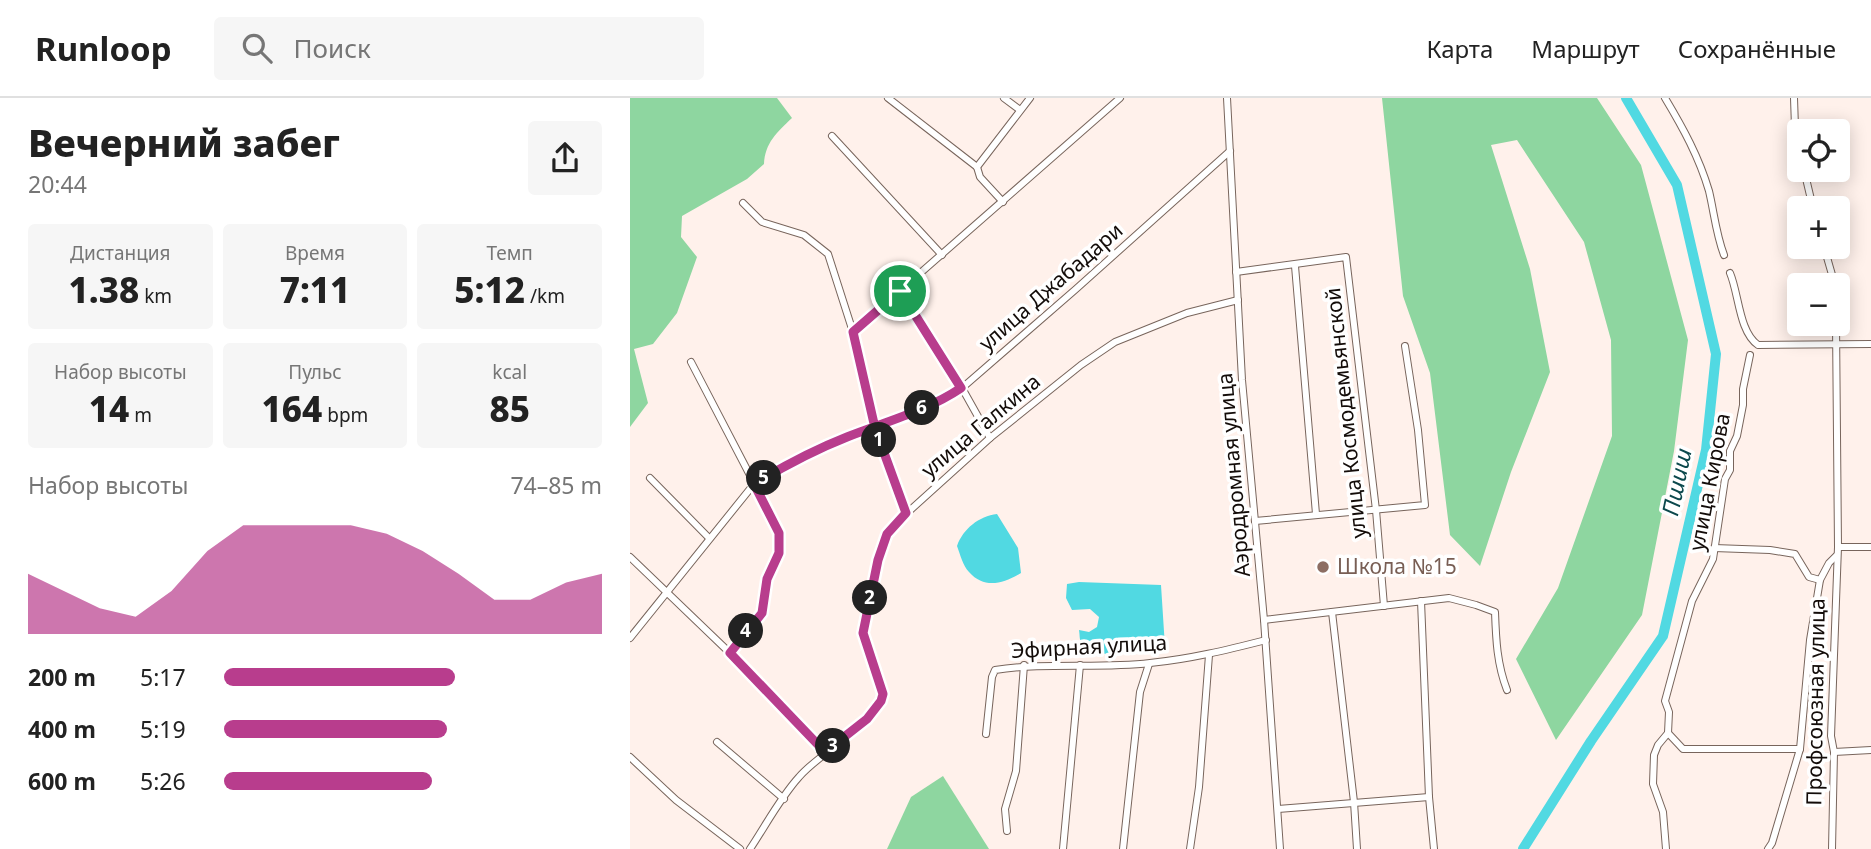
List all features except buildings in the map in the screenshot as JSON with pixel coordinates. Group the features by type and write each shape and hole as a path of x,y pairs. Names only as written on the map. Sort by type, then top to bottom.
{"street":[{"path":"888,98 977,167 980,177 1003,202"},
{"path":"1004,98 1020,110"},
{"path":"977,167 1030,98"},
{"path":"853,332 1120,98"},
{"name":"Аэродромная улица","path":"1227,98 1242,380 1266,640 1280,849"},
{"path":"1665,98 1688,134 1698,160 1709,192 1724,255"},
{"path":"1794,98 1795,119"},
{"path":"832,136 942,255"},
{"name":"улица Джабадари","path":"630,638 754,484 848,436 875,428 949,396 961,388 1230,151"},
{"path":"743,204 762,222 803,235 828,254 853,332 875,428 906,513"},
{"name":"улица Космодемьянской","path":"1295,266 1346,257 1376,510 1384,606"},
{"path":"1236,272 1295,266 1317,514"},
{"path":"1730,273 1737,289 1746,330 1758,345 1871,344"},
{"path":"900,291 990,438"},
{"name":"улица Галкина","path":"750,849 797,778 867,719 881,701 883,694 863,633 878,560 887,534 906,513 990,438 1081,365 1115,342 1187,313 1238,300"},
{"name":"Профсоюзная улица","path":"1832,849 1834,752 1831,736 1838,547 1836,336"},
{"path":"1255,521 1425,505 1418,430 1405,346"},
{"name":"улица Кирова","path":"1668,733 1669,712 1665,701 1692,601 1713,559 1726,479 1730,470 1730,451 1737,436 1750,355"},
{"path":"691,362 779,533 779,553 767,579 762,613 730,653"},
{"path":"650,478 709,538"},
{"path":"1838,547 1871,547"},
{"path":"1714,548 1770,550 1795,554 1809,577 1820,580"},
{"name":"Профсоюзная улица","path":"1768,849 1800,749 1810,640 1820,580 1836,556"},
{"path":"630,557 730,653 825,752"},
{"path":"1264,620 1449,598 1476,604 1495,612 1499,669 1507,690"},
{"path":"1421,601 1429,797 1434,849"},
{"path":"1332,612 1357,849"},
{"name":"Эфирная улица","path":"986,734 995,670 1024,665 1149,664 1209,655 1266,640"},
{"path":"1189,849 1199,787 1209,655"},
{"path":"1123,849 1140,692 1149,664"},
{"path":"1007,831 1005,809 1016,771 1024,665"},
{"path":"1063,849 1080,665"},
{"path":"1666,849 1663,812 1653,784 1654,755 1668,733 1682,749 1800,749"},
{"path":"718,742 784,799"},
{"path":"1834,752 1871,750"},
{"path":"630,757 676,800 740,849"},
{"path":"1278,809 1429,797"}],"green space":[{"path":"630,98 777,98 792,118 769,144 764,164 747,179 682,216 681,237 697,257 677,313 653,344 634,349 648,403 630,427"},
{"path":"1382,98 1597,98 1641,165 1688,340 1674,451 1642,615 1556,740 1516,659 1558,588 1612,436 1611,340 1584,242 1517,140 1491,145 1530,269 1550,372 1511,472 1480,566 1450,535 1430,373 1403,296"},
{"path":"943,776 989,849 887,849 911,797"}],"water":[{"path":"997,514 1018,548 1021,573 1008,580 988,583 975,578 967,569 957,546 972,524"},
{"path":"1079,582 1161,585 1165,647 1109,654 1089,651 1080,640 1079,630 1089,632 1097,627 1099,617 1090,609 1072,610 1066,598 1067,584"}],"waterway":[{"name":"Пшиш","path":"1523,849 1591,741 1663,636 1706,450 1716,354 1677,185 1626,98"}],"place":[{"name":"Школа №15","path":"1323,567"}],"route":[{"path":"900,291 853,332 875,428 906,513 887,534 878,560 863,633 883,694 877,709 825,752 730,653 762,613 767,579 779,553 779,533 754,484 848,436 875,428 949,396 961,388 900,291"}]}
